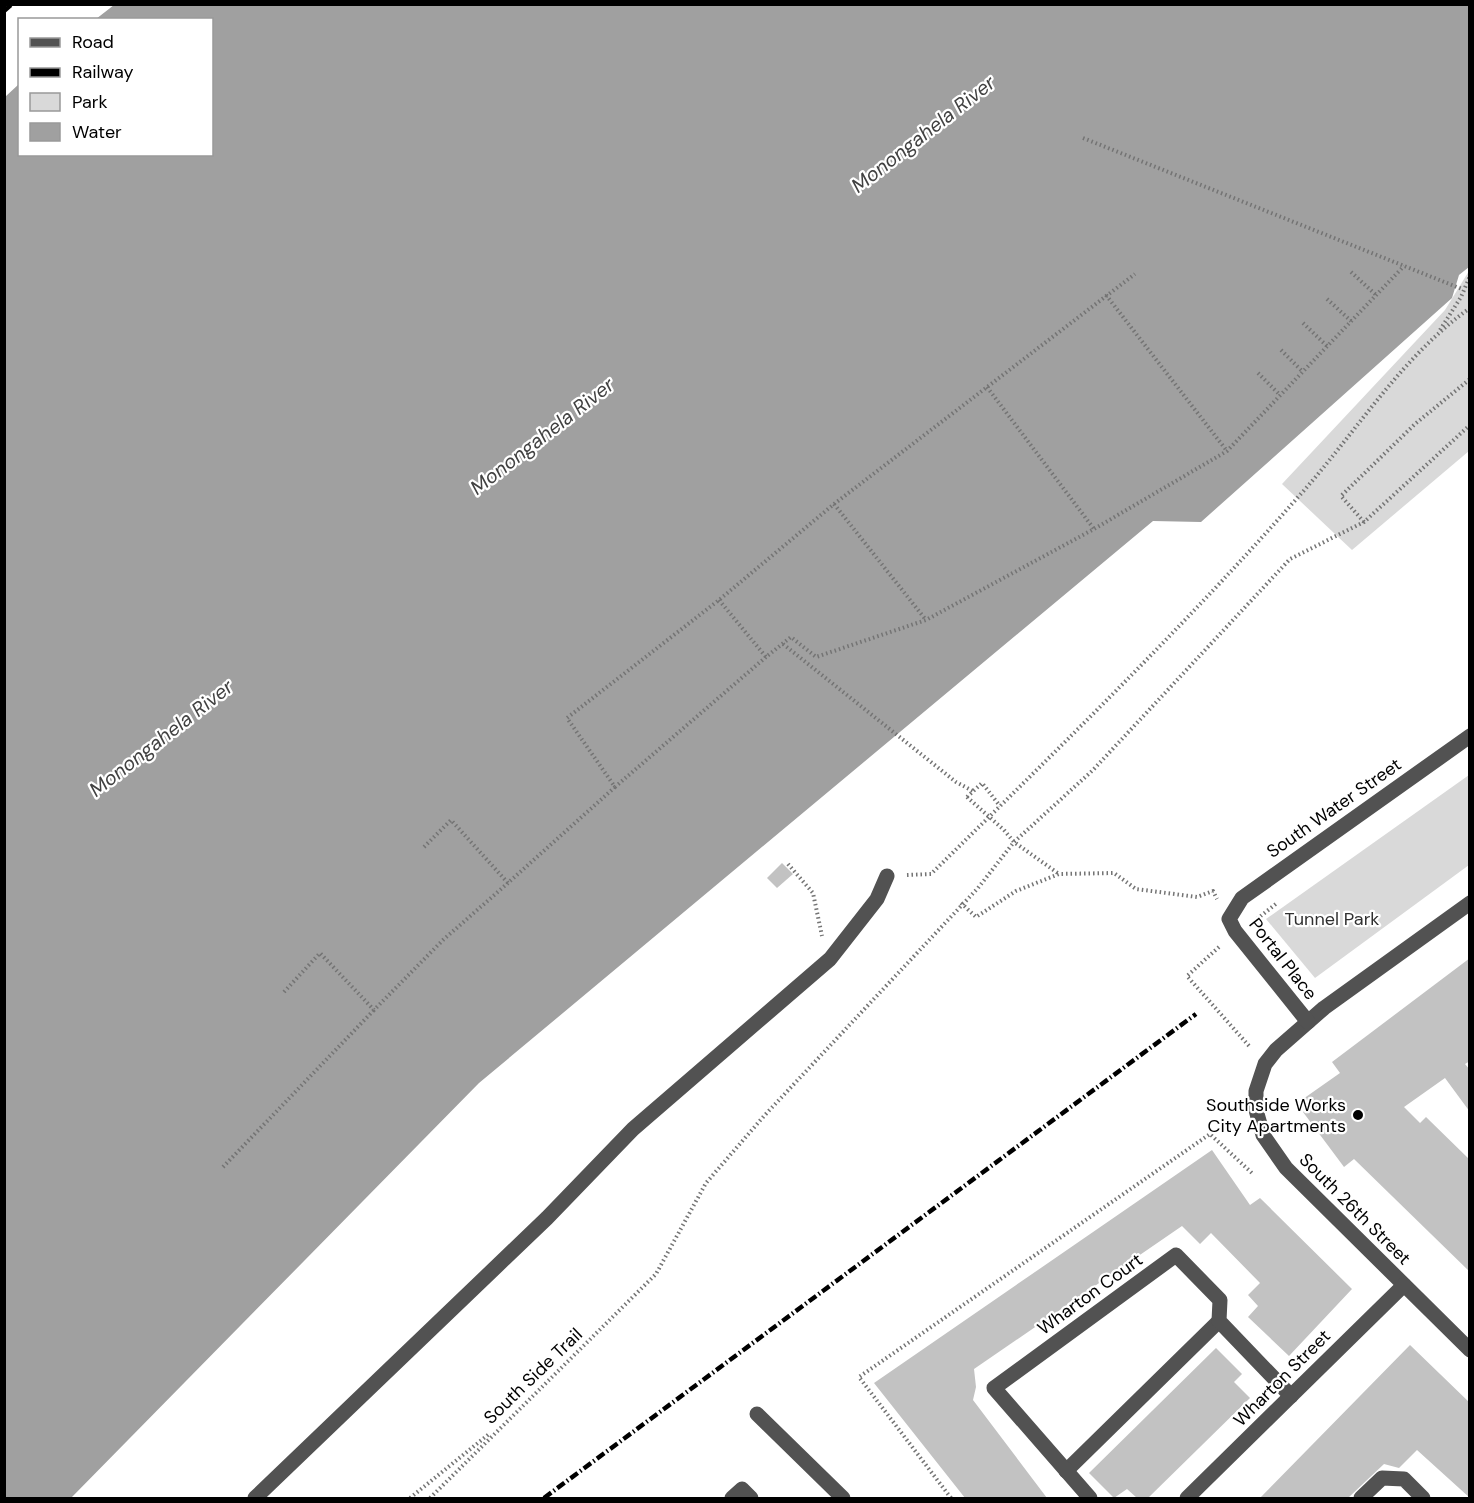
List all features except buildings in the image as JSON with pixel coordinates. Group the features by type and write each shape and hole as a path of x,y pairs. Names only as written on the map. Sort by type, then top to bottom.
{"street":[{"name":"South Water Street","path":"1229,919 1242,898 1470,736"},
{"path":"255,1498 548,1218 633,1129 830,959 877,899 887,876"},
{"name":"South 26th Street","path":"1470,903 1308,1022 1276,1050 1265,1065 1256,1092 1256,1110 1263,1135 1286,1168 1470,1350"},
{"name":"Portal Place","path":"1229,919 1235,931 1308,1022"},
{"name":"Wharton Court","path":"1090,1498 994,1388 1176,1256 1220,1300 1219,1321"},
{"name":"Wharton Street","path":"1187,1498 1404,1285"},
{"path":"1066,1471 1219,1321 1291,1396"},
{"path":"757,1414 843,1498"},
{"path":"1361,1498 1382,1478 1404,1479 1423,1498"},
{"path":"732,1498 742,1489 751,1498"}],"path":[{"path":"1083,138 1462,289"},
{"path":"223,1167 443,940 615,787 791,637 816,657 926,620 1094,529 1227,451 1404,266"},
{"path":"1351,272 1376,295"},
{"path":"615,787 567,718 719,600 834,504 1135,274"},
{"path":"887,876 931,874 1114,692 1299,496 1438,333 1461,297 1470,276"},
{"path":"1106,295 1227,451"},
{"path":"1327,299 1351,321"},
{"path":"1438,333 1470,308"},
{"path":"1303,323 1328,346"},
{"path":"1281,350 1303,372"},
{"path":"1258,374 1280,394"},
{"path":"1470,379 1415,424 1341,496 1364,522 1470,425"},
{"path":"987,387 1094,529"},
{"path":"834,504 926,620"},
{"name":"South Side Trail","path":"430,1498 506,1420 568,1364 656,1274 706,1183 764,1116 961,903 978,888 1014,842 1094,770 1290,559 1364,522"},
{"path":"719,600 766,657"},
{"path":"783,644 956,782 973,791"},
{"path":"1000,806 982,783 967,797 1014,842 1059,874"},
{"path":"424,847 451,820 508,883"},
{"path":"788,864 813,892 818,926 830,959"},
{"path":"961,903 976,918 1016,891 1059,874 1114,873 1136,889 1197,897 1213,891 1217,898"},
{"path":"1219,948 1187,976 1250,1047"},
{"path":"284,992 320,953 374,1010"},
{"path":"951,1498 859,1377 1210,1134 1253,1174"},
{"path":"410,1498 506,1420"}],"green space":[{"path":"1469,271 1469,451 1352,550 1282,484 1445,310"},
{"name":"Tunnel Park","path":"1469,775 1469,865 1315,978 1266,919"}],"water":[{"name":"Monongahela River","path":"114,5 1469,5 1469,267 1459,275 1452,298 1201,522 1153,521 479,1083 71,1498 5,1498 5,97 18,85 18,156 213,156 213,18 97,18"}],"railway":[{"path":"4,11 12,4"},
{"path":"544,1498 1196,1014"}],"place":[{"name":"Southside Works City Apartments","path":"1358,1115"}]}
